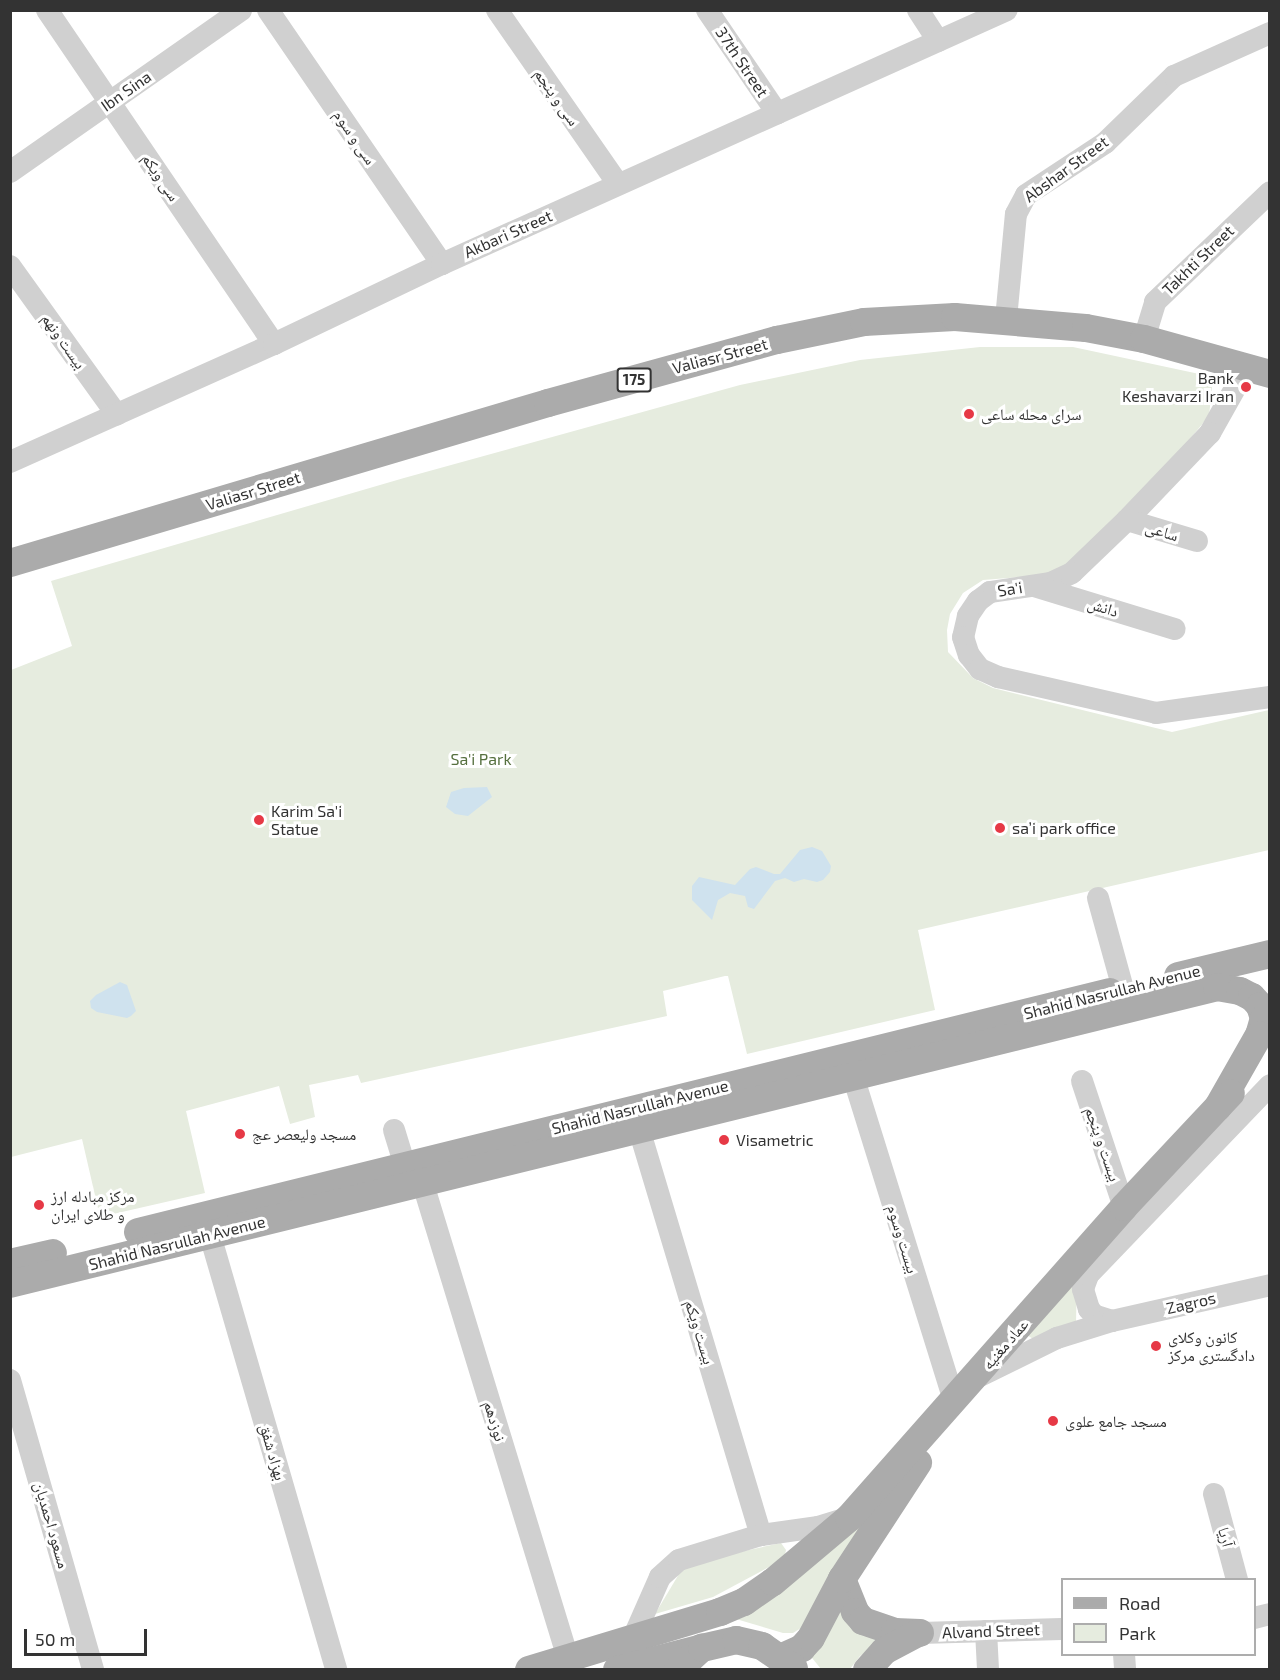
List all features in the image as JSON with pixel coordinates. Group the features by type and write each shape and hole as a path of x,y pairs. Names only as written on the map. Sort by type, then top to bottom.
{"main road":[{"name":"Valiasr Street","path":"10,563 536,407 777,340 864,322 913,317 1006,320 1086,328 1144,339 1258,370"},
{"name":"Shahid Nasrullah Avenue","path":"1062,1014 1123,989 1269,954"},
{"name":"Shahid Nasrullah Avenue","path":"10,1263 207,1225 1062,1014 1216,987 1240,991 1252,997 1260,1006 1264,1018 1259,1035 1218,1107"},
{"name":"عماد مغنیه","path":"788,1664 811,1638 842,1580 928,1447 931,1428 974,1379 1100,1248 1124,1207 1269,1052"},
{"name":"Shahid Nasrullah Avenue","path":"414,1175 639,1129 849,1066"},
{"name":"Shahid Nasrullah Avenue","path":"10,1284 207,1225"},
{"path":"529,1670 744,1602 849,1518 931,1428"},
{"path":"842,1580 855,1612 863,1621 895,1632 920,1632"},
{"path":"867,1670 884,1651 920,1632"},
{"path":"617,1670 736,1640 762,1646 788,1664"},
{"path":"678,1670 702,1648"}],"street":[{"name":"سی ویکم","path":"47,10 274,344"},
{"name":"Ibn Sina","path":"10,172 241,10"},
{"name":"سی و سوم","path":"268,10 441,264"},
{"name":"سی و پنجم","path":"497,10 618,184"},
{"name":"37th Street","path":"707,10 777,113"},
{"path":"918,10 938,41"},
{"name":"Akbari Street","path":"10,462 274,344 441,264 1007,10"},
{"name":"Abshar Street","path":"1006,320 1016,214 1026,195 1105,143 1174,76 1269,33"},
{"name":"Takhti Street","path":"1144,339 1155,302 1269,192"},
{"name":"بیست ونهم","path":"10,266 117,415"},
{"name":"Sa'i","path":"1258,370 1217,424 1127,520 1072,573 1051,583 990,592 978,601 968,616 963,637 969,655 980,669 998,678 1156,713 1269,697"},
{"name":"ساعی","path":"1127,520 1197,541"},
{"name":"دانش","path":"1032,586 1175,629"},
{"path":"1098,898 1123,989"},
{"name":"بیست وسوم","path":"849,1066 954,1401"},
{"name":"بیست و پنجم","path":"1082,1081 1124,1207"},
{"name":"عماد مغنیه","path":"1112,1321 1094,1316 1089,1310 1083,1289 1100,1248 1269,1085"},
{"name":"بیست ویکم","path":"639,1129 761,1535"},
{"name":"نوزدهم","path":"394,1131 414,1175 568,1658"},
{"name":"بهزاد شفق","path":"207,1225 336,1670"},
{"name":"Zagros","path":"974,1379 1040,1345 1112,1321 1269,1285"},
{"name":"مسعود احمدیان","path":"10,1380 93,1670"},
{"name":"آریا","path":"1214,1494 1236,1578"},
{"path":"634,1636 660,1577 679,1560 715,1547 761,1535 818,1527 849,1518"},
{"name":"Alvand Street","path":"920,1632 1061,1629"},
{"path":"986,1631 988,1670"}],"green space":[{"name":"Sa'i Park","path":"980,347 1073,347 1204,375 1210,380 1212,387 1209,416 1123,519 1062,574 983,580 963,593 950,614 947,630 948,652 973,678 993,688 1172,732 1269,710 1269,850 918,930 935,1010 747,1054 728,976 725,976 663,991 667,1016 361,1083 358,1075 309,1085 315,1117 290,1124 279,1086 186,1111 205,1193 100,1217 82,1139 11,1157 11,670 72,646 51,581 404,478 740,385 860,360"},
{"path":"1077,1275 1076,1323 1033,1339 1027,1335"},
{"path":"869,1515 801,1628 793,1633 783,1633 736,1619"},
{"path":"781,1543 786,1550 784,1559 713,1597 655,1614 679,1574 693,1562"},
{"path":"838,1598 876,1637 874,1646 860,1656 850,1669 821,1669 808,1653"}],"water":[{"path":"487,787 492,797 468,816 455,814 446,807 451,792 464,788"},
{"path":"812,847 822,851 831,866 830,872 823,880 817,882 804,879 794,882 785,878 775,881 754,909 748,907 745,896 730,893 718,900 712,920 692,900 692,886 699,877 735,885 750,869 756,867 780,874 800,850"},
{"path":"120,982 127,985 136,1011 131,1016 127,1018 97,1012 91,1008 90,1001 96,995"}],"place":[{"name":"Bank Keshavarzi Iran","path":"1246,387"},
{"name":"سرای محله ساعی","path":"969,414"},
{"name":"Karim Sa'i Statue","path":"259,820"},
{"name":"sa’i park office","path":"1000,828"},
{"name":"مسجد ولیعصر عج","path":"240,1134"},
{"name":"Visametric","path":"724,1140"},
{"name":"مركز مبادله ارز و طلای ايران","path":"39,1205"},
{"name":"کانون وکلای دادگستری مرکز","path":"1156,1346"},
{"name":"مسجد جامع علوی","path":"1053,1421"}]}
